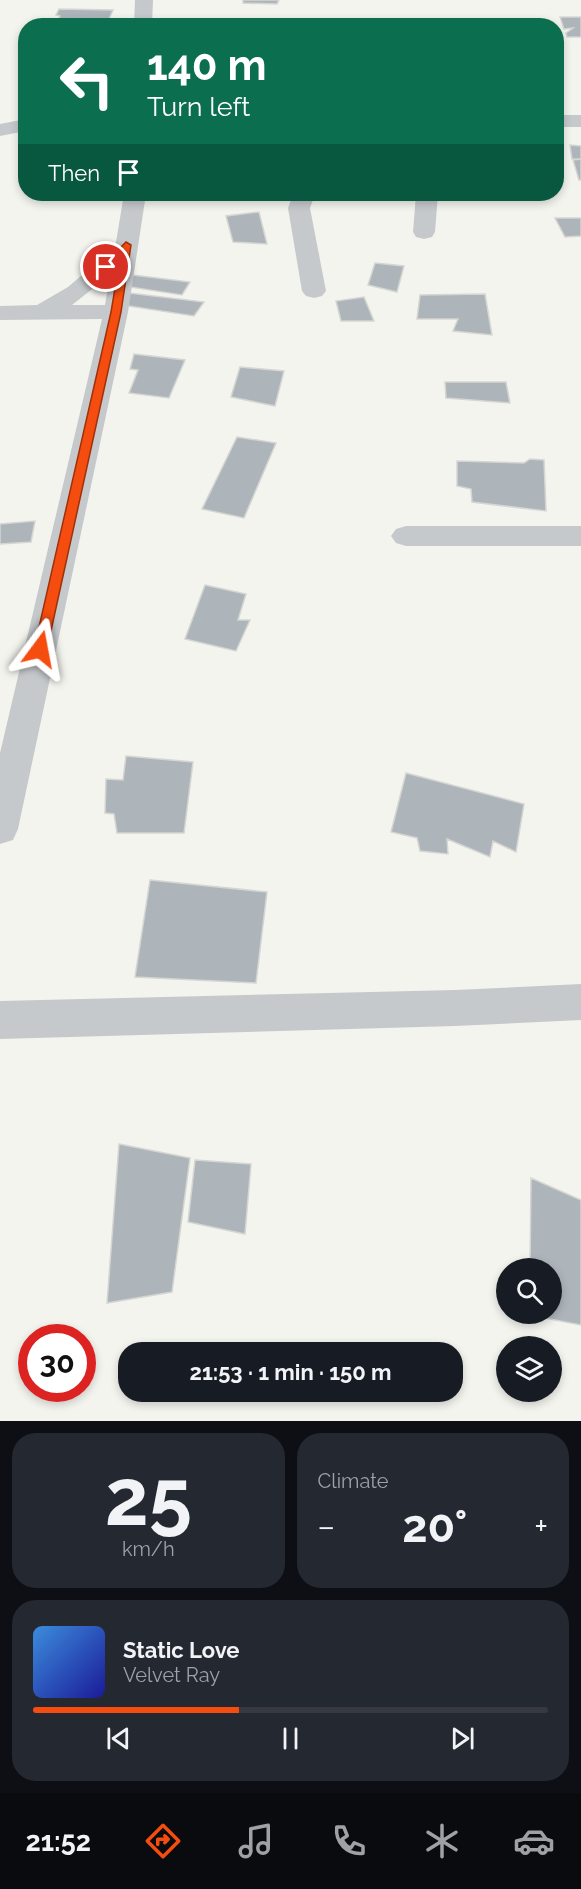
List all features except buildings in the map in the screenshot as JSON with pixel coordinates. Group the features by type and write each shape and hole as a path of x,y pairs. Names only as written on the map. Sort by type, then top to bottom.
{"street":[{"path":"143,18 144,0"},
{"path":"564,121 581,121"},
{"path":"0,130 18,127"},
{"path":"0,829 116,312 134,201"},
{"path":"302,201 299,208 314,291"},
{"path":"424,232 426,201"},
{"path":"41,313 58,305 106,267 126,245"},
{"path":"0,313 116,312"},
{"path":"406,536 581,536"},
{"path":"0,1020 455,1008 581,1002"}],"route":[{"path":"40,649 116,312 126,245 106,267"}]}
